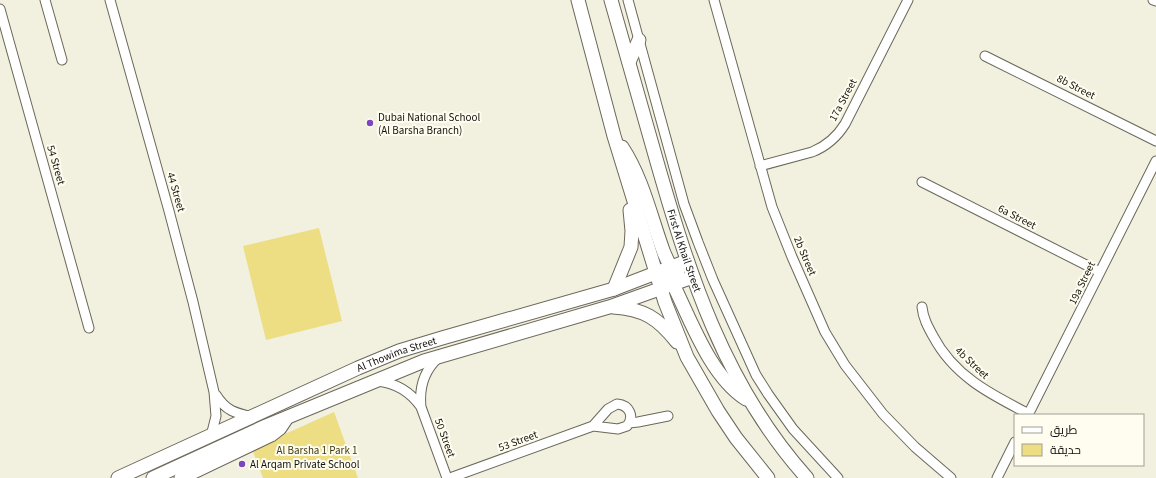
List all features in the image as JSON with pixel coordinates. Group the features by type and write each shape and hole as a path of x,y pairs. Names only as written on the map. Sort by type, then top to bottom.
{"main road":[{"path":"578,0 614,136 660,289 688,357 718,411 736,438 768,478"},
{"name":"First Al Khail Street","path":"611,0 686,261 725,355 749,401 807,478"},
{"path":"629,62 639,40"},
{"path":"614,136 635,169 664,253 672,267 681,274 693,277"},
{"path":"614,289 628,254 632,239 624,168"},
{"name":"Al Thowima Street","path":"118,478 358,368 399,351 614,289 686,261"},
{"path":"655,274 665,275 669,278 700,341 719,372 732,389 749,401"},
{"name":"Al Thowima Street","path":"153,478 266,426 440,356 609,307 693,277"},
{"path":"609,307 643,312 652,317 666,328 688,357"},
{"name":"Al Thowima Street","path":"181,478 271,435 280,428 286,419"}],"street":[{"path":"45,0 62,60"},
{"name":"44 Street","path":"110,0 169,211 193,302 214,392 216,416 211,436"},
{"path":"628,0 686,210 705,261 725,307 756,375 768,394 793,429 838,478"},
{"name":"2b Street","path":"714,0 772,207 817,316 834,348 856,380 888,419 915,448 952,478"},
{"name":"17a Street","path":"760,166 820,149 834,138 845,124 908,0"},
{"name":"54 Street","path":"0,9 2,26 89,328"},
{"name":"8b Street","path":"985,56 1156,141"},
{"name":"19a Street","path":"1029,414 1156,161"},
{"name":"6a Street","path":"922,182 1100,272"},
{"name":"4b Street","path":"922,307 923,314 934,339 946,356 960,371 982,389 1027,414"},
{"name":"50 Street","path":"440,356 428,370 424,379 420,397 421,407 447,478"},
{"name":"50 Street","path":"376,381 394,384 402,388 409,393 421,407"},
{"name":"44 Street","path":"214,392 229,410 252,417"},
{"path":"593,426 608,409 617,404 624,405 629,410 631,416 629,423"},
{"path":"593,426 621,429 629,423 668,416"},
{"name":"53 Street","path":"450,478 593,426"},
{"path":"997,478 1014,444"}],"green space":[{"path":"319,228 342,321 266,340 243,246"},
{"name":"Al Barsha 1 Park 1","path":"334,412 358,478 263,478 252,449"}],"place":[{"name":"Dubai National School (Al Barsha Branch)","path":"370,123"},
{"name":"Al Arqam Private School","path":"242,464"}]}
